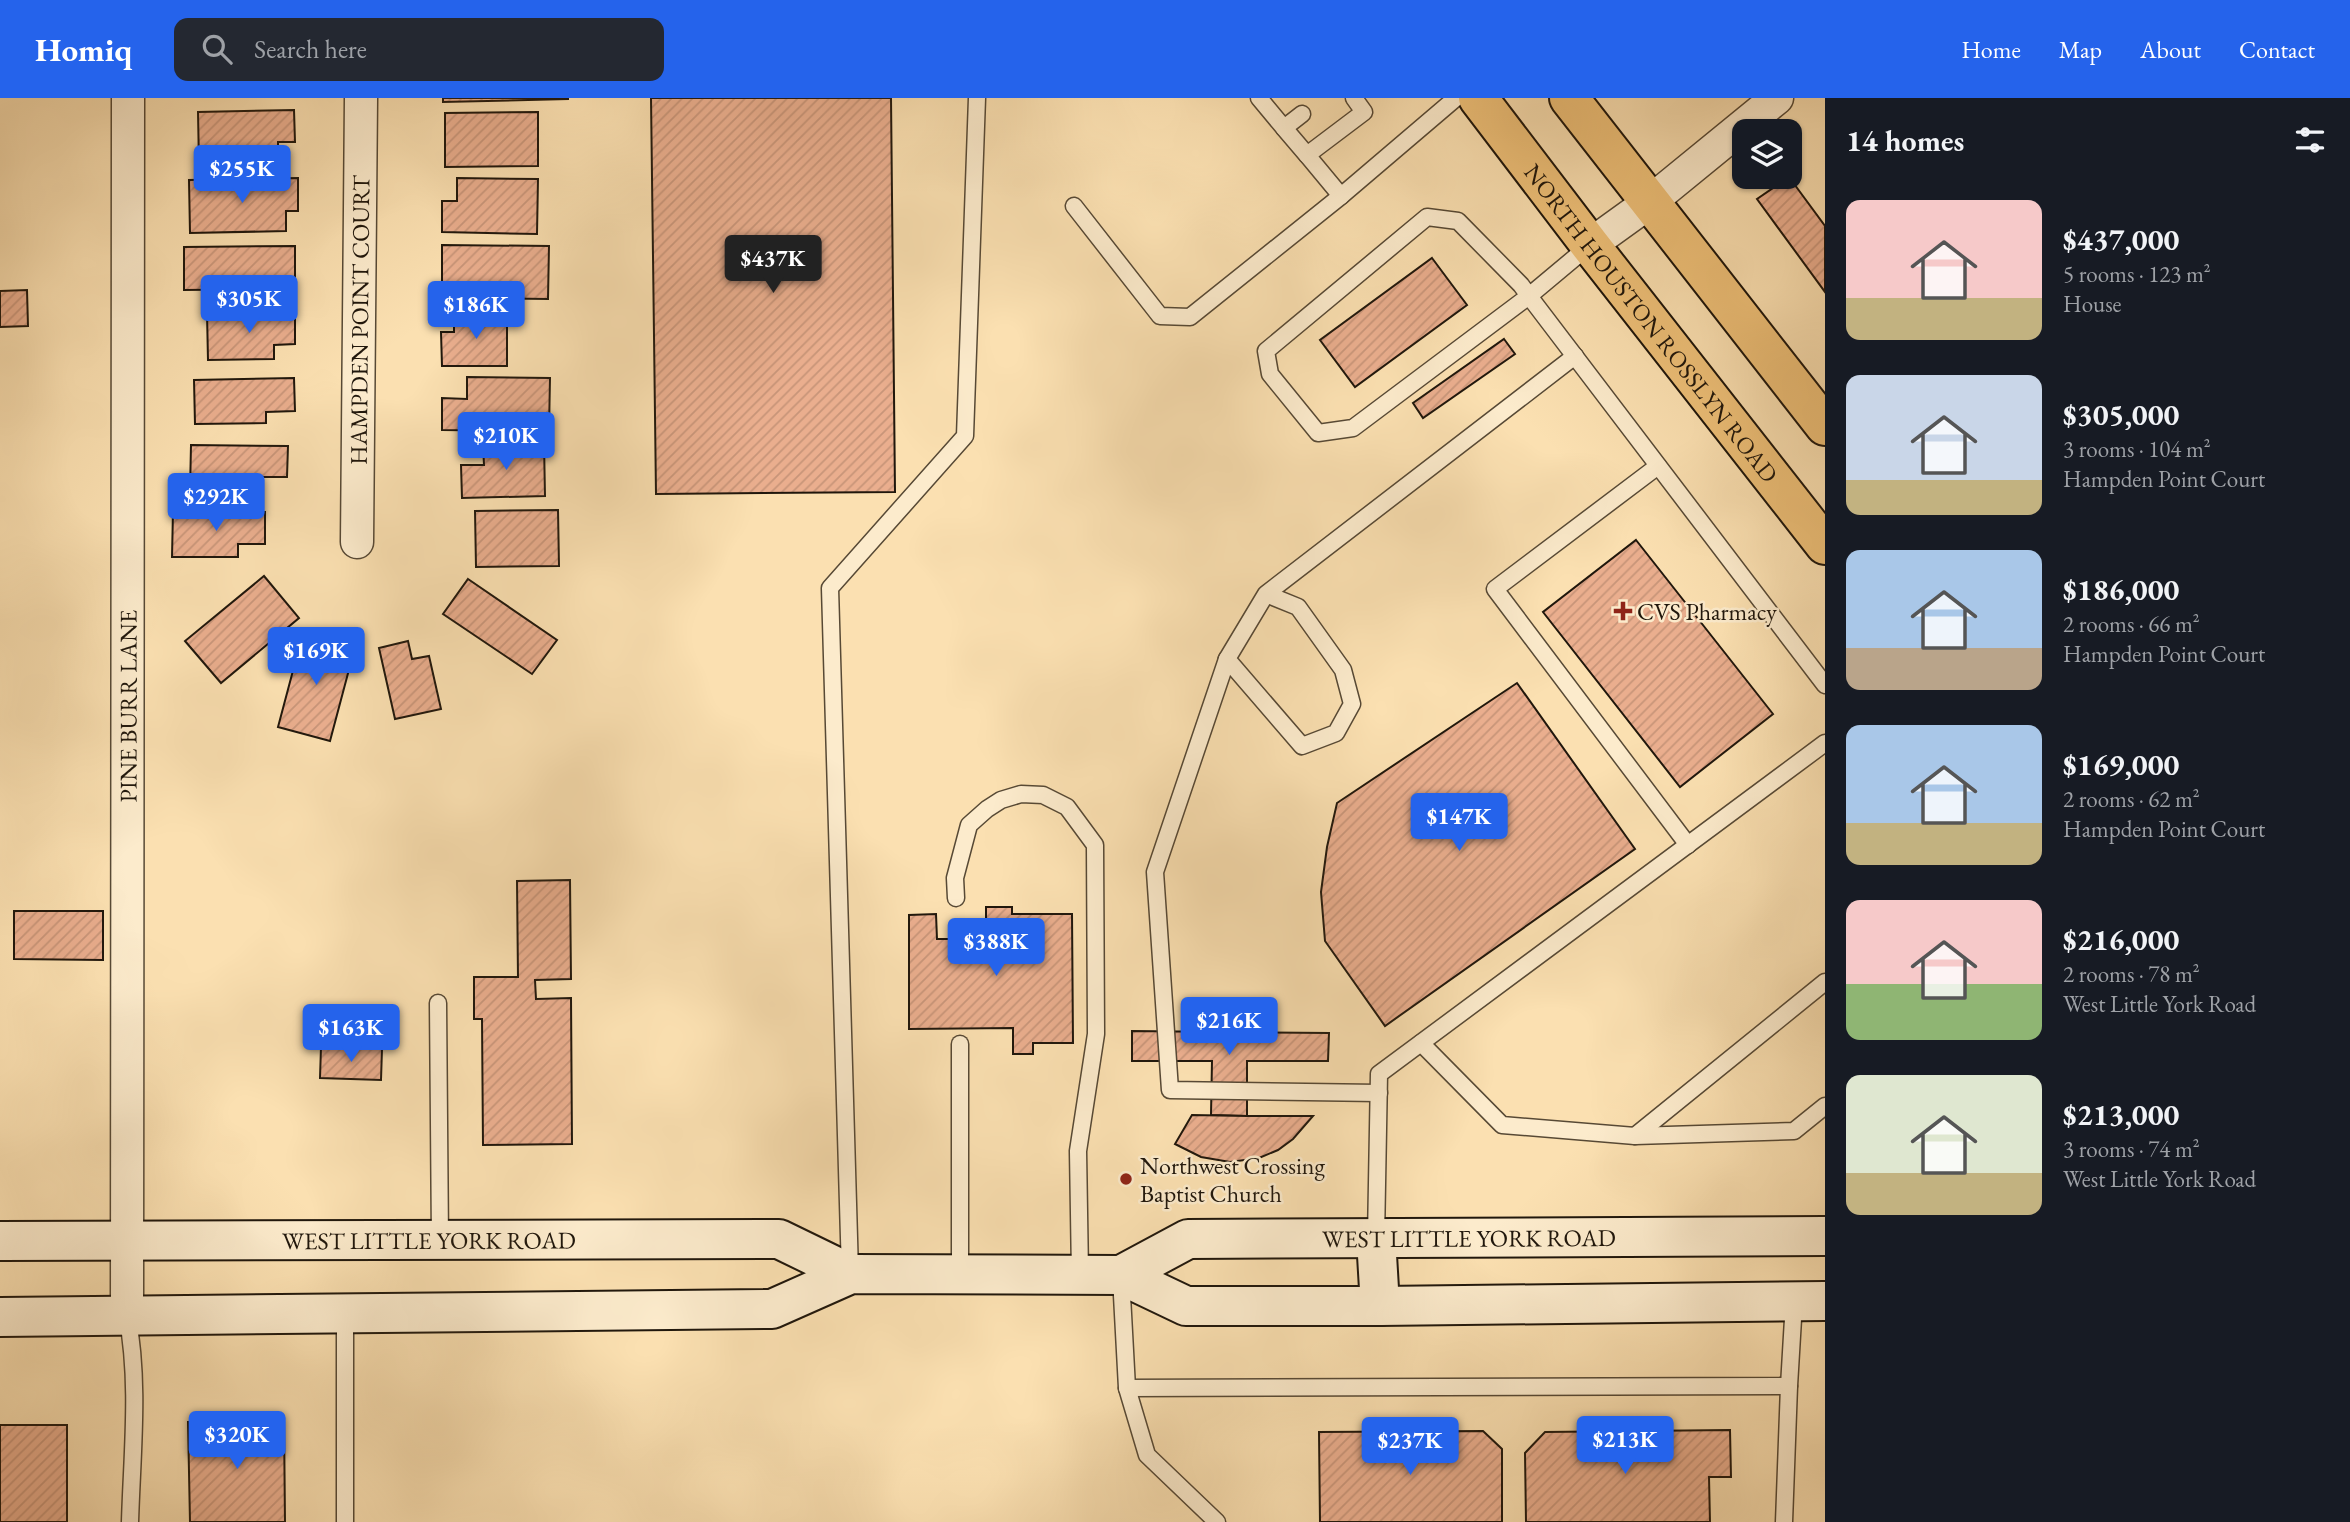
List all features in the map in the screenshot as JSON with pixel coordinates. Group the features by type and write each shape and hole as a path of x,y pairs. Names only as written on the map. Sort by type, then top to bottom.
{"main road":[{"name":"NORTH HOUSTON ROSSLYN ROAD","path":"1478,98 1825,545"},
{"path":"1569,98 1825,426"},
{"name":"WEST LITTLE YORK ROAD","path":"1121,1275 1188,1239 1825,1236"},
{"path":"1376,1238 1380,1306"},
{"name":"WEST LITTLE YORK ROAD","path":"0,1241 779,1239 850,1274"},
{"name":"WEST LITTLE YORK ROAD","path":"0,1317 772,1309 850,1274 960,1273 1121,1275 1186,1306 1809,1301"}],"street":[{"name":"PINE BURR LANE","path":"127,1315 128,98"},
{"name":"HAMPDEN POINT COURT","path":"357,542 361,98"},
{"path":"1590,245 1651,201 1777,98"}],"lane":[{"path":"850,1274 830,588 965,436 977,98"},
{"path":"1259,98 1340,196"},
{"path":"1307,155 1364,112 1354,98"},
{"path":"1074,206 1160,316 1190,317 1456,98"},
{"path":"1284,128 1302,114"},
{"path":"1590,245 1529,296 1353,428 1318,433 1270,374 1266,351 1427,217 1458,221 1529,296 1825,685"},
{"path":"1379,1093 1170,1090 1155,872 1227,659 1266,594 1575,356"},
{"path":"1658,466 1495,589 1688,845"},
{"path":"1227,659 1302,746 1336,733 1352,704 1343,670 1298,607 1266,594"},
{"path":"1376,1238 1379,1074 1825,743"},
{"path":"956,898 955,878 969,825 986,809 1001,800 1021,794 1043,795 1067,807 1095,845 1096,1034 1078,1151 1080,1274"},
{"path":"1635,1136 1825,982"},
{"path":"438,1003 440,1241"},
{"path":"1421,1043 1502,1125 1635,1136 1794,1131 1825,1106"},
{"path":"960,1044 960,1273"},
{"path":"1121,1275 1127,1388 1147,1455 1217,1522"},
{"path":"1784,1522 1789,1386 1809,1301"},
{"path":"345,1313 345,1522"},
{"path":"127,1315 133,1346 134,1379 130,1522"},
{"path":"1127,1388 1789,1386"}],"building":[{"path":"443,98 568,98 568,99 443,102"},
{"path":"651,98 891,98 895,492 656,494"},
{"path":"294,110 295,142 278,142 278,165 199,166 198,112"},
{"path":"538,112 538,166 445,167 445,113"},
{"path":"298,178 298,211 286,211 286,231 190,233 189,180"},
{"path":"457,178 538,179 537,234 442,232 442,201 457,201"},
{"path":"1772,189 1798,189 1825,226 1825,292 1757,199"},
{"path":"442,245 549,246 548,299 442,298"},
{"path":"295,246 295,289 184,290 184,247"},
{"path":"1432,258 1467,305 1355,387 1320,340"},
{"path":"27,290 28,326 0,327 0,291"},
{"path":"295,312 295,344 274,345 274,359 208,360 207,313"},
{"path":"454,313 507,313 507,366 442,366 441,332 454,332"},
{"path":"1504,339 1515,354 1423,418 1413,403"},
{"path":"467,377 550,378 549,431 442,430 442,398 467,399"},
{"path":"294,378 295,411 266,412 266,423 195,424 194,380"},
{"path":"544,443 545,496 462,498 461,465 484,465 483,444"},
{"path":"191,445 288,446 287,477 259,477 259,491 190,491"},
{"path":"558,510 559,566 476,567 475,511"},
{"path":"173,511 265,512 265,544 238,544 238,557 172,557"},
{"name":"CVS Pharmacy","path":"1636,540 1773,714 1680,787 1543,612"},
{"path":"264,576 299,618 221,683 185,641"},
{"path":"468,579 557,640 532,674 443,614"},
{"path":"303,633 355,647 330,741 278,727"},
{"path":"408,641 412,659 429,656 441,709 395,719 379,648"},
{"path":"1517,683 1635,849 1385,1026 1325,941 1321,892 1337,803"},
{"path":"570,880 571,979 535,980 536,999 571,998 572,1144 483,1145 482,1019 474,1019 474,977 518,977 517,881"},
{"path":"986,907 1012,907 1012,914 1072,914 1073,1043 1033,1043 1033,1054 1013,1054 1013,1028 909,1029 909,915 936,914 937,939 986,939"},
{"path":"14,911 103,911 103,960 14,959"},
{"path":"1132,1031 1329,1033 1328,1061 1247,1061 1247,1116 1211,1115 1212,1061 1132,1061"},
{"path":"321,1047 382,1049 381,1080 320,1078"},
{"path":"1192,1115 1313,1116 1293,1139 1278,1150 1259,1158 1230,1162 1201,1157 1175,1144"},
{"path":"284,1420 285,1522 190,1522 188,1422"},
{"path":"0,1425 67,1425 67,1522 0,1522"},
{"path":"1730,1430 1731,1477 1709,1477 1710,1522 1526,1522 1525,1453 1545,1432"},
{"path":"1483,1431 1502,1449 1502,1522 1320,1522 1319,1432"}],"place":[{"name":"CVS Pharmacy","path":"1623,611"},
{"name":"Northwest Crossing Baptist Church","path":"1126,1179"}]}
